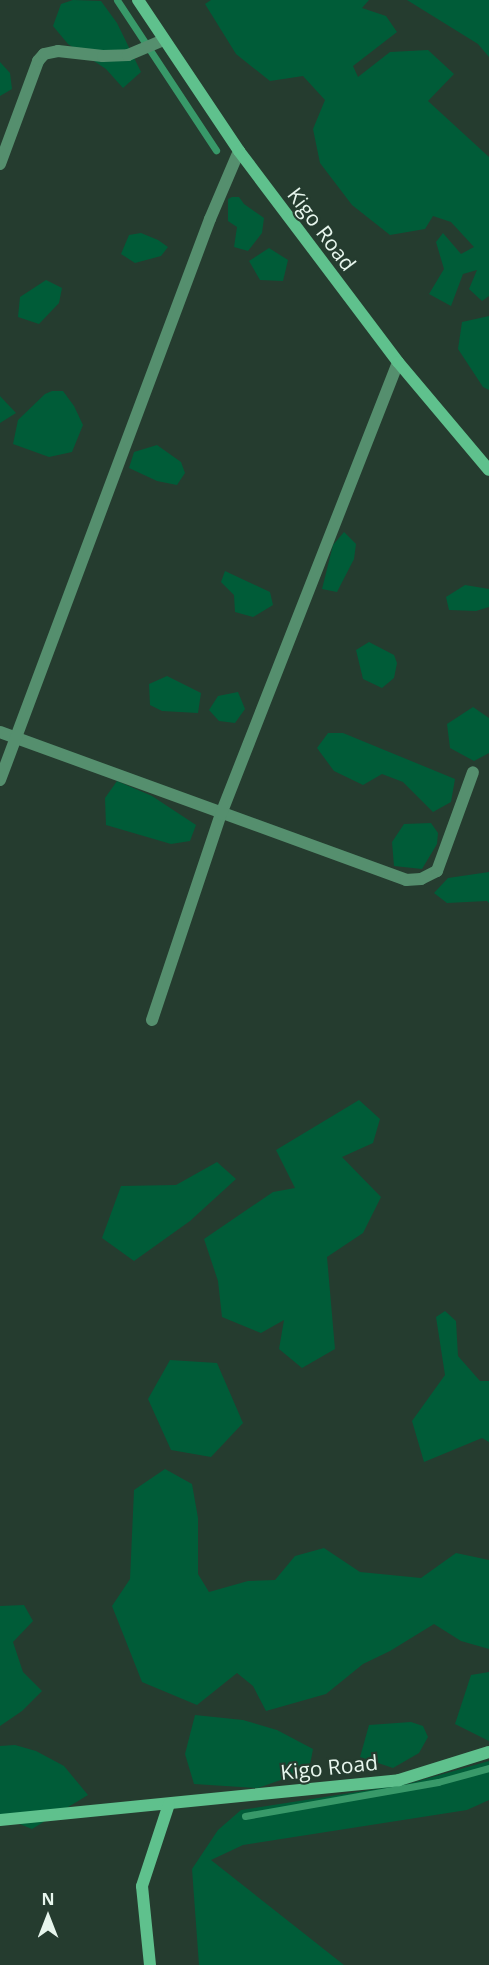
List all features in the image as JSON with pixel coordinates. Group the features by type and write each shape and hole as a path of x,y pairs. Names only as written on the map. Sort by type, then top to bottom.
{"street":[{"name":"Kigo Road","path":"138,0 239,151 398,362 489,470"},
{"path":"0,164 38,61 44,54 58,51 103,56 128,55 163,40"},
{"path":"0,780 224,183 239,151"},
{"path":"152,1020 221,814 398,362"},
{"path":"0,732 406,880 421,879 437,871 472,772"},
{"name":"Kigo Road","path":"0,1820 399,1780 489,1752"},
{"path":"150,1965 142,1886 169,1804"}],"green space":[{"path":"73,0 101,1 117,23 141,72 123,88 106,69 68,44 53,26 61,4"},
{"path":"211,0 369,0 362,8 386,16 397,32 353,66 358,77 390,52 428,50 454,74 428,101 489,157 489,296 482,301 469,289 477,270 463,274 451,306 429,294 444,269 436,242 443,233 461,254 474,247 451,222 433,216 425,229 390,235 352,205 320,163 313,129 325,100 303,76 270,81 236,54 205,4"},
{"path":"407,0 489,0 489,57 478,44"},
{"path":"0,62 10,73 12,89 0,96"},
{"path":"239,197 244,204 264,218 262,233 248,251 234,247 237,227 228,221 228,199"},
{"path":"141,233 168,247 161,256 135,263 121,254 129,235"},
{"path":"269,248 288,260 283,281 260,280 249,261"},
{"path":"46,280 62,288 59,303 39,324 18,317 20,297"},
{"path":"489,316 489,390 483,387 458,349 462,322"},
{"path":"52,391 63,391 74,406 83,425 72,452 49,457 13,444 18,420 45,394"},
{"path":"0,396 16,413 0,423"},
{"path":"157,445 181,462 185,473 177,485 157,481 129,468 134,452"},
{"path":"344,532 356,544 354,559 337,592 322,589 333,545"},
{"path":"225,571 270,592 273,605 253,617 235,612 234,595 221,582"},
{"path":"465,585 489,589 489,607 476,611 449,610 446,597"},
{"path":"369,642 394,655 397,663 394,678 382,688 363,679 356,650"},
{"path":"167,676 201,693 198,713 162,711 150,705 149,684"},
{"path":"238,692 245,709 235,723 219,721 209,710 218,696"},
{"path":"473,707 489,718 489,753 474,761 450,748 447,724"},
{"path":"328,733 343,733 455,779 451,802 433,812 403,782 382,774 363,785 334,771 317,748"},
{"path":"117,781 152,796 196,825 190,841 171,844 106,825 105,798"},
{"path":"431,823 438,833 437,844 422,869 394,866 392,842 404,824"},
{"path":"489,872 489,903 487,901 447,903 434,893 448,878"},
{"path":"359,1100 380,1119 373,1143 342,1157 381,1197 363,1233 327,1257 335,1349 302,1368 279,1349 284,1320 261,1333 222,1317 218,1281 204,1239 273,1192 295,1188 276,1150"},
{"path":"217,1162 236,1179 190,1221 134,1261 102,1238 121,1186 176,1185"},
{"path":"445,1311 456,1321 458,1356 480,1381 489,1381 489,1442 482,1438 424,1462 412,1421 445,1375 436,1317"},
{"path":"170,1360 217,1363 243,1423 211,1457 171,1450 148,1399"},
{"path":"165,1469 192,1484 198,1518 198,1574 209,1592 248,1581 275,1580 295,1556 324,1548 360,1572 421,1578 456,1553 489,1560 489,1649 461,1641 434,1624 390,1651 363,1664 326,1694 266,1711 253,1686 237,1673 197,1705 142,1682 112,1606 130,1579 134,1490"},
{"path":"24,1605 33,1621 13,1642 23,1672 42,1691 22,1711 0,1726 0,1606"},
{"path":"489,1672 489,1741 455,1724 471,1675"},
{"path":"195,1715 243,1720 277,1730 313,1749 309,1770 258,1788 194,1784 185,1754"},
{"path":"411,1722 423,1726 428,1737 419,1753 393,1768 360,1757 369,1725"},
{"path":"15,1745 36,1751 64,1766 88,1795 32,1829 0,1816 0,1746"},
{"path":"489,1761 489,1800 467,1810 243,1845 211,1860 344,1965 199,1965 192,1869 218,1830 241,1810 408,1784"}],"waterway":[{"path":"117,0 216,150"},
{"path":"245,1816 438,1782 489,1768"}]}
